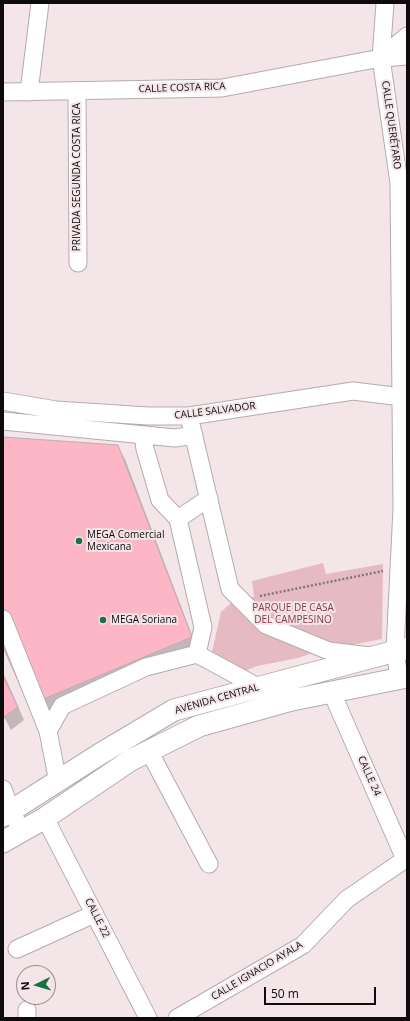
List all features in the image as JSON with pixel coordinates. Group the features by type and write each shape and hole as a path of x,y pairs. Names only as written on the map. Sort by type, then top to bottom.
{"main road":[{"name":"AVENIDA CENTRAL","path":"7,814 100,754 174,710 393,652"},
{"name":"AVENIDA CENTRAL","path":"3,842 45,818 131,760 198,726 292,700 403,678"}],"street":[{"path":"28,92 40,3"},
{"name":"CALLE QUERÉTARO","path":"385,3 381,58 399,183 404,371 402,397 405,509 393,652 403,678"},
{"path":"381,58 407,36"},
{"name":"CALLE COSTA RICA","path":"3,92 222,88 381,58 407,56"},
{"name":"PRIVADA SEGUNDA COSTA RICA","path":"77,90 78,263"},
{"name":"CALLE SALVADOR","path":"3,401 56,410 148,416 189,416 353,391 402,397"},
{"path":"189,416 230,589 266,625 329,651 393,652"},
{"path":"3,421 175,438 194,435"},
{"path":"143,435 145,449 160,500 178,519 203,627 197,654"},
{"path":"178,519 209,498"},
{"path":"3,620 48,731 58,782"},
{"path":"48,731 62,706 146,667 197,654 258,687"},
{"name":"CALLE 24","path":"332,693 406,859"},
{"path":"149,750 209,864"},
{"path":"3,789 7,814 22,831"},
{"name":"CALLE 22","path":"45,818 148,1018"},
{"name":"CALLE IGNACIO AYALA","path":"177,1018 303,945 347,899 406,859"},
{"path":"17,949 94,914"}],"path":[{"path":"255,597 383,571"}],"green space":[{"name":"PARQUE DE CASA DEL CAMPESINO","path":"323,563 326,574 383,564 382,639 315,652 298,658 257,666 235,675 210,661 221,612 239,598 254,597 252,581"}],"building":[{"name":"MEGA Comercial Mexicana","path":"3,437 118,445 192,637 29,705 3,647"},
{"path":"3,676 18,707 3,718"}],"place":[{"name":"MEGA Comercial Mexicana","path":"79,541"},
{"name":"MEGA Soriana","path":"103,620"}]}
